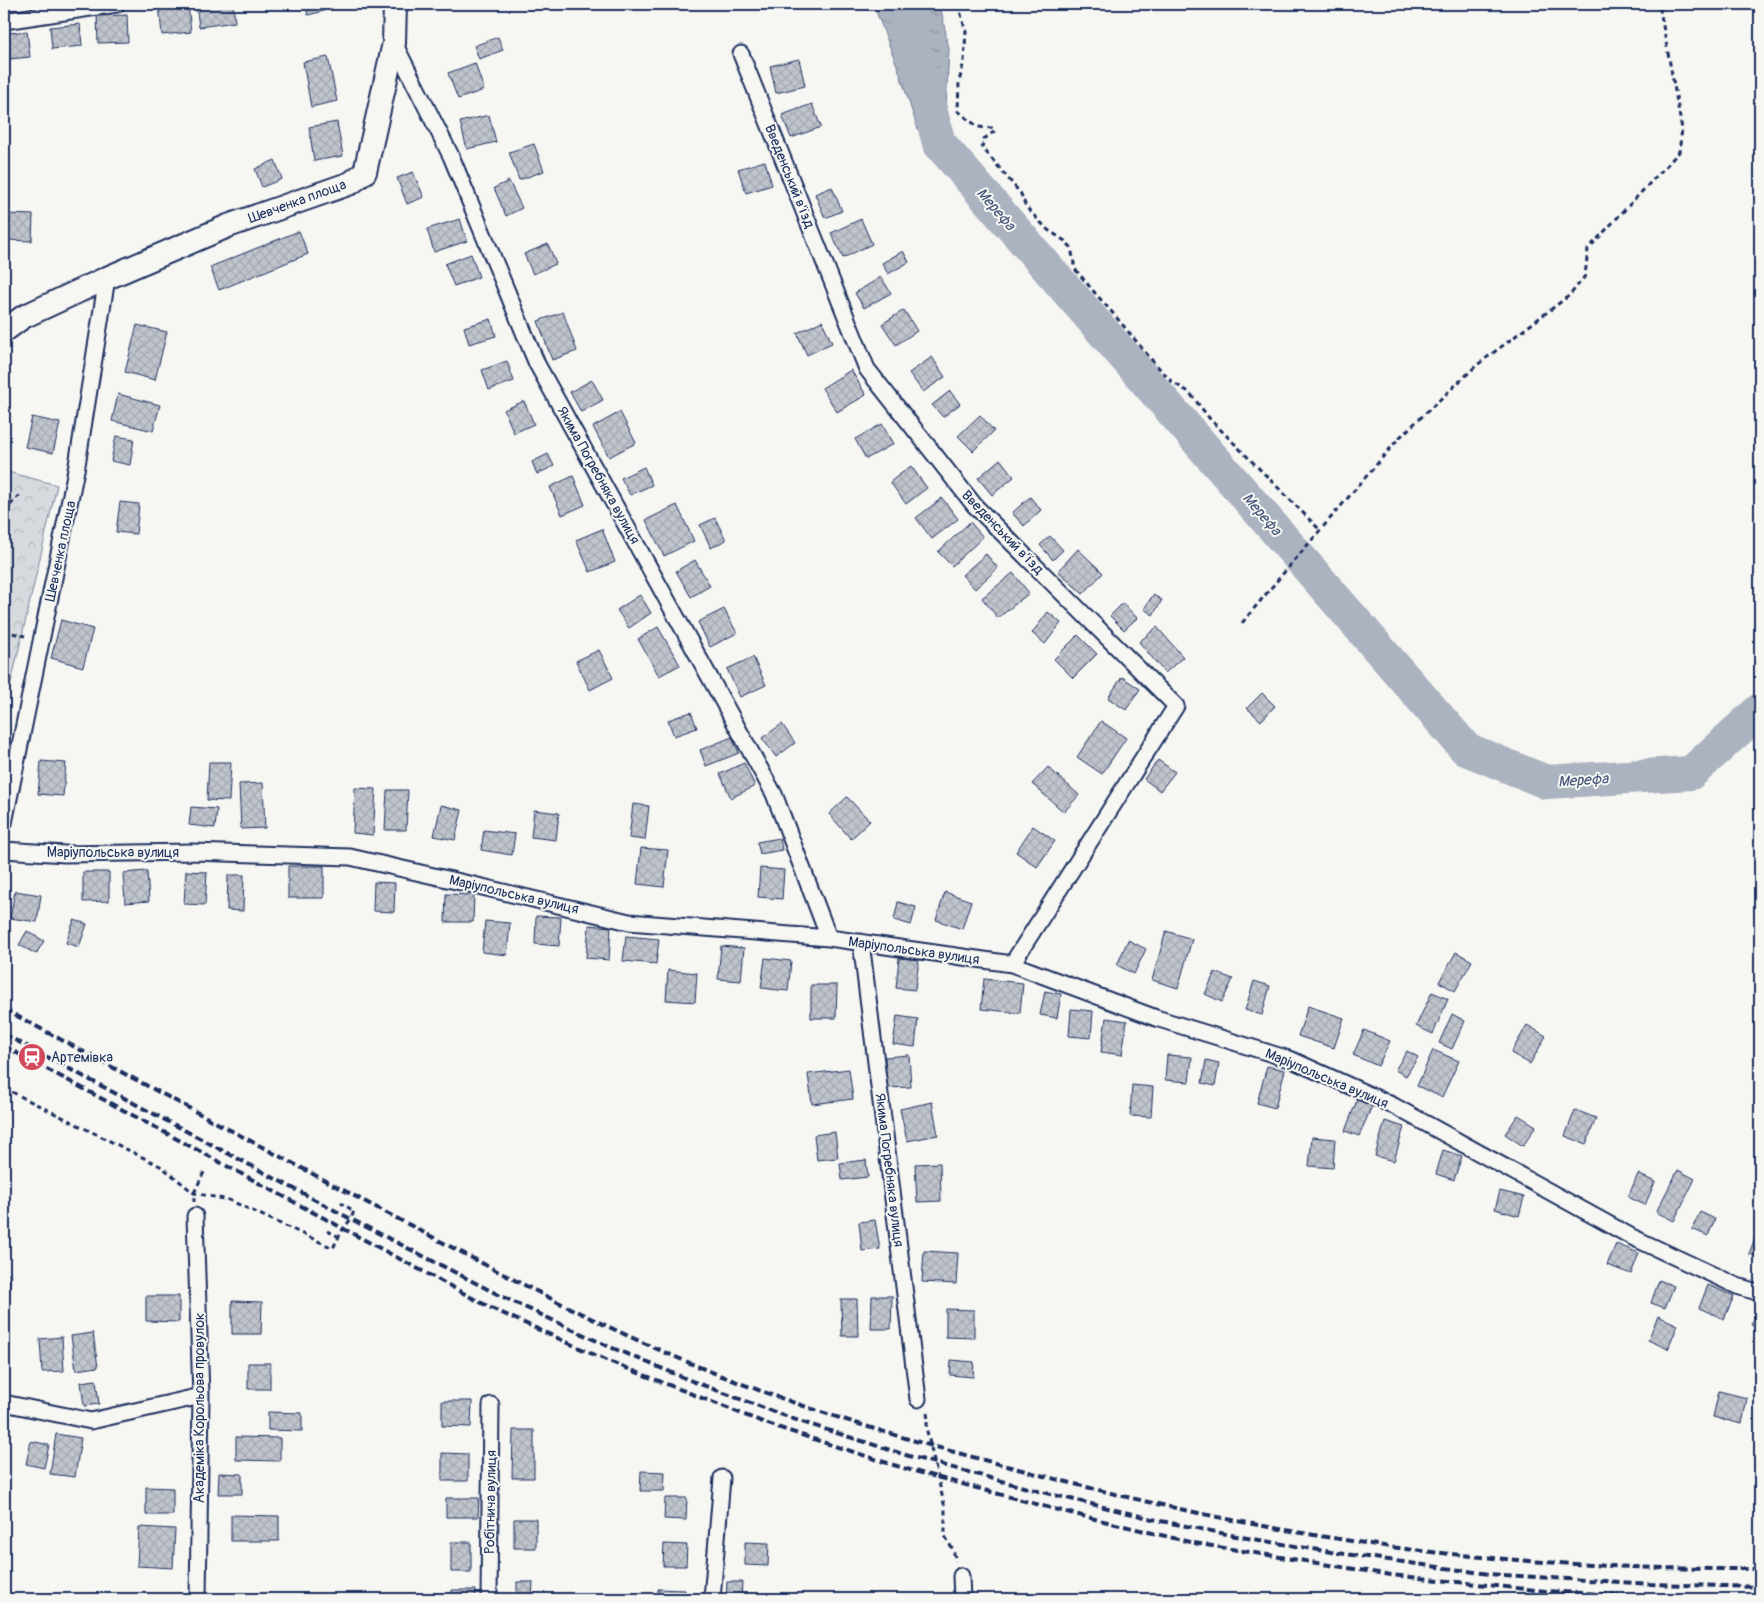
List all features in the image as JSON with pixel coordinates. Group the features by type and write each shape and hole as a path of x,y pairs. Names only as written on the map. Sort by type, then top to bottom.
{"street":[{"path":"4,21 117,4"},
{"name":"Якима Погребняка вулиця","path":"395,4 394,44 451,156 537,364 774,794 829,938"},
{"name":"Шевченка площа","path":"4,331 23,318 107,278 228,226 351,183 364,172 394,44"},
{"name":"Введенський в'їзд","path":"741,54 867,369 975,506 1176,706 1012,964"},
{"name":"Шевченка площа","path":"4,823 77,465 107,278"},
{"name":"Маріупольська вулиця","path":"4,850 65,854 193,852 350,857 629,922 829,938 1012,964 1156,1018 1292,1060 1394,1106 1632,1237 1737,1286 1760,1294"},
{"name":"Якима Погребняка вулиця","path":"860,942 918,1398"},
{"name":"Академіка Корольова провулок","path":"195,1216 201,1396 198,1599"},
{"path":"4,1404 91,1421 201,1396"},
{"name":"Робітнича вулиця","path":"489,1599 491,1405"},
{"path":"712,1599 722,1478"},
{"path":"961,1576 962,1599"}],"path":[{"path":"958,4 966,32 964,61 959,82 958,111 978,127 992,128 995,131 984,139 982,147 1021,194 1026,207 1048,230 1071,247 1075,268 1151,359 1172,382 1189,392 1210,419 1320,530"},
{"path":"1242,623 1400,437 1477,365 1570,295 1586,276 1588,250 1679,152 1682,129 1663,35 1659,4"},
{"path":"4,512 22,492"},
{"path":"4,632 42,639"},
{"path":"4,1088 162,1167 194,1193 229,1200 305,1237 333,1248 343,1229 351,1219 354,1210 341,1203"},
{"path":"196,1186 205,1170"},
{"path":"328,1231 340,1237"},
{"path":"918,1398 927,1413 926,1427 945,1508 945,1536 953,1550 961,1576"}],"green space":[{"path":"4,471 57,485 4,713"}],"water":[{"path":"875,4 940,4 949,49 946,109 918,130 898,68 877,14"}],"building":[{"path":"188,4 191,32 162,35 159,5"},
{"path":"196,4 233,4 235,22 199,27"},
{"path":"305,4 323,4 324,11 308,15"},
{"path":"127,15 128,42 98,43 97,16"},
{"path":"80,24 82,46 52,49 50,27"},
{"path":"27,31 30,57 10,59 8,33"},
{"path":"498,37 503,50 479,59 474,46"},
{"path":"328,57 337,101 311,107 303,62"},
{"path":"799,59 805,86 776,93 770,66"},
{"path":"475,63 484,90 458,99 448,73"},
{"path":"812,104 821,127 791,138 782,115"},
{"path":"489,115 496,142 467,149 460,122"},
{"path":"337,122 343,156 314,161 309,127"},
{"path":"534,144 544,171 519,180 509,152"},
{"path":"275,160 282,179 262,187 255,169"},
{"path":"765,161 772,185 746,193 738,169"},
{"path":"413,172 424,197 407,204 397,178"},
{"path":"509,181 522,208 506,216 494,188"},
{"path":"832,187 842,211 825,218 815,194"},
{"path":"6,214 33,215 32,241 5,240"},
{"path":"460,219 467,241 434,252 427,229"},
{"path":"861,219 872,244 843,258 831,233"},
{"path":"299,231 308,254 219,290 210,267"},
{"path":"548,244 556,264 533,274 524,254"},
{"path":"903,251 909,262 888,274 882,263"},
{"path":"471,254 479,277 454,286 445,264"},
{"path":"881,277 891,293 864,308 855,293"},
{"path":"904,310 917,331 896,345 882,324"},
{"path":"563,312 577,351 552,360 538,321"},
{"path":"491,319 496,336 469,344 464,327"},
{"path":"822,321 832,343 807,355 797,333"},
{"path":"137,325 167,332 155,380 125,372"},
{"path":"932,357 945,377 923,392 909,373"},
{"path":"507,361 514,381 489,390 482,370"},
{"path":"851,370 866,395 837,412 822,388"},
{"path":"592,380 603,400 581,412 570,392"},
{"path":"950,391 960,404 943,417 932,405"},
{"path":"118,394 160,405 153,431 112,421"},
{"path":"524,401 534,424 514,433 504,410"},
{"path":"620,412 636,443 609,457 593,427"},
{"path":"980,415 994,431 973,451 958,436"},
{"path":"32,417 60,423 53,453 25,447"},
{"path":"882,424 893,444 866,459 855,439"},
{"path":"116,436 134,439 130,465 111,461"},
{"path":"548,454 554,466 537,474 532,462"},
{"path":"1000,459 1014,477 992,495 978,478"},
{"path":"911,466 927,488 906,504 890,482"},
{"path":"644,467 652,485 630,495 621,478"},
{"path":"573,476 585,505 562,515 550,487"},
{"path":"1030,497 1041,510 1024,526 1012,513"},
{"path":"942,498 958,519 932,539 916,518"},
{"path":"120,502 139,504 136,534 116,532"},
{"path":"677,505 694,541 664,556 646,520"},
{"path":"715,518 726,540 711,548 700,525"},
{"path":"970,522 983,537 952,566 938,552"},
{"path":"602,529 615,562 590,572 576,540"},
{"path":"1050,536 1063,550 1053,560 1040,545"},
{"path":"1078,549 1103,573 1083,594 1058,571"},
{"path":"986,554 998,568 975,589 962,575"},
{"path":"695,560 710,586 691,597 676,571"},
{"path":"1013,573 1029,593 998,618 982,598"},
{"path":"640,595 651,613 629,628 617,610"},
{"path":"1153,595 1162,600 1153,615 1144,609"},
{"path":"1123,603 1137,618 1124,630 1110,616"},
{"path":"724,609 737,633 710,647 698,622"},
{"path":"1048,612 1061,623 1045,644 1032,633"},
{"path":"61,620 93,629 83,667 51,658"},
{"path":"658,627 680,665 659,676 638,639"},
{"path":"1157,627 1183,657 1165,673 1139,642"},
{"path":"1078,635 1097,654 1073,678 1054,659"},
{"path":"599,650 613,678 590,690 576,661"},
{"path":"753,657 766,685 740,697 727,669"},
{"path":"1122,677 1140,689 1126,710 1108,698"},
{"path":"1262,693 1275,706 1261,721 1247,708"},
{"path":"691,712 697,728 674,736 668,720"},
{"path":"1101,721 1126,738 1102,774 1077,757"},
{"path":"782,724 795,743 776,757 762,738"},
{"path":"732,737 739,753 706,766 700,750"},
{"path":"1158,760 1175,772 1160,791 1144,779"},
{"path":"41,761 66,763 63,796 38,794"},
{"path":"209,762 231,762 229,801 207,800"},
{"path":"744,763 755,786 731,798 720,774"},
{"path":"1048,767 1079,795 1064,812 1032,784"},
{"path":"263,783 265,828 241,829 239,784"},
{"path":"355,788 376,789 373,835 353,833"},
{"path":"387,790 408,790 406,830 385,830"},
{"path":"847,797 870,821 851,839 829,814"},
{"path":"633,804 649,806 645,840 629,838"},
{"path":"441,805 462,810 455,840 434,836"},
{"path":"191,807 217,809 215,828 189,825"},
{"path":"534,810 559,813 556,840 531,837"},
{"path":"1033,826 1055,841 1037,867 1016,852"},
{"path":"484,830 515,834 512,855 481,850"},
{"path":"780,838 782,850 760,854 757,842"},
{"path":"641,848 668,850 664,887 637,884"},
{"path":"288,866 324,866 324,898 288,898"},
{"path":"760,868 784,870 782,899 758,897"},
{"path":"147,871 149,901 125,903 123,873"},
{"path":"186,871 207,872 205,905 184,904"},
{"path":"83,872 109,872 109,901 83,902"},
{"path":"228,875 244,875 243,911 227,910"},
{"path":"374,882 395,883 394,912 373,911"},
{"path":"15,891 41,895 37,922 10,918"},
{"path":"945,892 971,901 962,929 936,920"},
{"path":"446,894 474,895 473,922 445,922"},
{"path":"898,902 916,907 911,925 894,920"},
{"path":"536,916 561,917 559,946 535,944"},
{"path":"74,920 87,924 79,947 66,943"},
{"path":"485,921 510,923 507,955 482,952"},
{"path":"589,925 611,927 609,960 586,958"},
{"path":"27,931 44,941 36,954 19,945"},
{"path":"1166,931 1192,939 1178,988 1152,980"},
{"path":"626,936 659,939 656,964 623,961"},
{"path":"1128,940 1146,949 1134,974 1117,965"},
{"path":"721,946 744,948 741,981 718,979"},
{"path":"1456,952 1472,961 1455,991 1439,982"},
{"path":"765,958 791,961 788,991 761,988"},
{"path":"899,958 919,960 915,990 896,988"},
{"path":"668,970 697,973 695,1002 666,1000"},
{"path":"1215,972 1233,979 1222,1002 1205,994"},
{"path":"984,979 1023,983 1020,1013 981,1009"},
{"path":"1254,981 1270,986 1262,1015 1245,1010"},
{"path":"811,985 837,985 836,1018 811,1018"},
{"path":"1045,991 1061,994 1057,1018 1040,1015"},
{"path":"1432,992 1448,999 1433,1034 1416,1026"},
{"path":"1308,1006 1344,1018 1334,1048 1298,1036"},
{"path":"1071,1009 1093,1011 1091,1038 1069,1036"},
{"path":"1452,1014 1465,1021 1452,1049 1439,1043"},
{"path":"897,1016 918,1019 915,1047 893,1044"},
{"path":"1106,1018 1127,1021 1122,1055 1101,1052"},
{"path":"1527,1025 1546,1036 1530,1064 1511,1053"},
{"path":"1364,1030 1390,1041 1378,1066 1353,1055"},
{"path":"1433,1050 1459,1061 1442,1097 1417,1086"},
{"path":"1407,1051 1418,1057 1406,1076 1395,1070"},
{"path":"909,1055 911,1087 887,1088 885,1057"},
{"path":"1167,1055 1192,1057 1189,1082 1165,1080"},
{"path":"1206,1060 1219,1063 1215,1086 1202,1083"},
{"path":"1267,1066 1285,1070 1275,1108 1257,1103"},
{"path":"849,1069 853,1099 812,1104 808,1074"},
{"path":"1132,1085 1153,1087 1151,1117 1130,1116"},
{"path":"1357,1100 1372,1106 1359,1136 1345,1131"},
{"path":"932,1102 938,1135 907,1141 900,1109"},
{"path":"1575,1110 1596,1118 1586,1144 1565,1136"},
{"path":"1518,1115 1536,1126 1523,1146 1505,1134"},
{"path":"1385,1121 1404,1127 1394,1161 1375,1156"},
{"path":"835,1132 838,1158 817,1160 814,1135"},
{"path":"1312,1137 1335,1139 1333,1168 1309,1166"},
{"path":"1443,1150 1462,1156 1454,1180 1436,1174"},
{"path":"866,1160 868,1177 842,1180 840,1163"},
{"path":"940,1163 941,1201 917,1202 915,1164"},
{"path":"1678,1170 1695,1179 1674,1221 1656,1212"},
{"path":"1638,1174 1655,1182 1645,1205 1628,1197"},
{"path":"1500,1191 1524,1197 1519,1216 1495,1209"},
{"path":"1700,1212 1715,1219 1708,1236 1692,1229"},
{"path":"875,1220 880,1249 862,1251 859,1222"},
{"path":"1756,1235 1760,1236 1760,1258 1749,1254"},
{"path":"1616,1244 1639,1253 1631,1274 1607,1265"},
{"path":"924,1251 958,1253 956,1284 922,1282"},
{"path":"4,1274 10,1274 9,1303 4,1303"},
{"path":"1659,1280 1674,1286 1665,1308 1651,1303"},
{"path":"1708,1285 1734,1296 1724,1319 1699,1308"},
{"path":"146,1296 179,1296 179,1322 146,1321"},
{"path":"872,1296 892,1296 891,1329 871,1329"},
{"path":"841,1299 857,1299 858,1336 842,1336"},
{"path":"232,1301 262,1302 261,1334 232,1334"},
{"path":"1760,1307 1760,1330 1751,1325"},
{"path":"946,1309 974,1310 974,1338 946,1337"},
{"path":"1658,1316 1678,1325 1668,1349 1648,1340"},
{"path":"93,1333 98,1367 76,1370 71,1336"},
{"path":"62,1337 64,1371 42,1372 40,1339"},
{"path":"951,1360 974,1362 973,1377 950,1375"},
{"path":"248,1363 270,1363 270,1389 248,1389"},
{"path":"96,1380 99,1404 84,1406 81,1382"},
{"path":"1719,1391 1747,1398 1742,1424 1713,1417"},
{"path":"442,1401 472,1401 471,1427 442,1426"},
{"path":"268,1412 302,1413 302,1431 268,1430"},
{"path":"4,1429 10,1431 4,1460"},
{"path":"513,1430 534,1430 534,1478 512,1478"},
{"path":"56,1434 81,1438 75,1477 50,1474"},
{"path":"236,1437 280,1438 280,1461 236,1460"},
{"path":"31,1441 49,1445 44,1468 26,1464"},
{"path":"442,1453 468,1454 468,1481 442,1481"},
{"path":"641,1471 665,1472 664,1491 640,1491"},
{"path":"219,1473 242,1474 242,1494 218,1494"},
{"path":"146,1487 173,1488 173,1515 146,1515"},
{"path":"446,1498 479,1498 478,1517 446,1517"},
{"path":"665,1498 687,1498 686,1520 664,1519"},
{"path":"231,1515 279,1516 279,1541 231,1541"},
{"path":"514,1519 536,1519 536,1548 514,1548"},
{"path":"139,1527 175,1529 173,1568 137,1566"},
{"path":"451,1542 471,1542 471,1572 451,1572"},
{"path":"745,1542 769,1543 768,1566 745,1565"},
{"path":"664,1544 687,1545 686,1566 663,1566"},
{"path":"517,1582 533,1582 532,1599 517,1599"},
{"path":"727,1582 742,1582 741,1599 726,1599"},
{"path":"658,1589 685,1590 685,1599 658,1599"},
{"path":"452,1590 476,1590 476,1599 452,1599"}],"waterway":[{"name":"Мерефа","path":"902,4 939,143 1466,749 1546,782 1691,773 1760,710"}],"railway":[{"path":"4,1009 352,1195 584,1315 659,1350 736,1382 856,1423 1058,1480 1218,1517 1339,1539 1414,1550 1500,1559 1630,1567 1760,1569"},
{"path":"4,1034 351,1219 501,1296 610,1347 692,1381 796,1420 909,1456 1042,1492 1161,1521 1331,1552 1489,1574 1650,1584 1760,1587"},
{"path":"4,1046 491,1308 606,1360 765,1423 903,1468 1058,1510 1194,1543 1391,1575 1545,1591 1636,1596 1760,1598"}],"place":[{"name":"Артемівка","path":"32,1057"}]}
